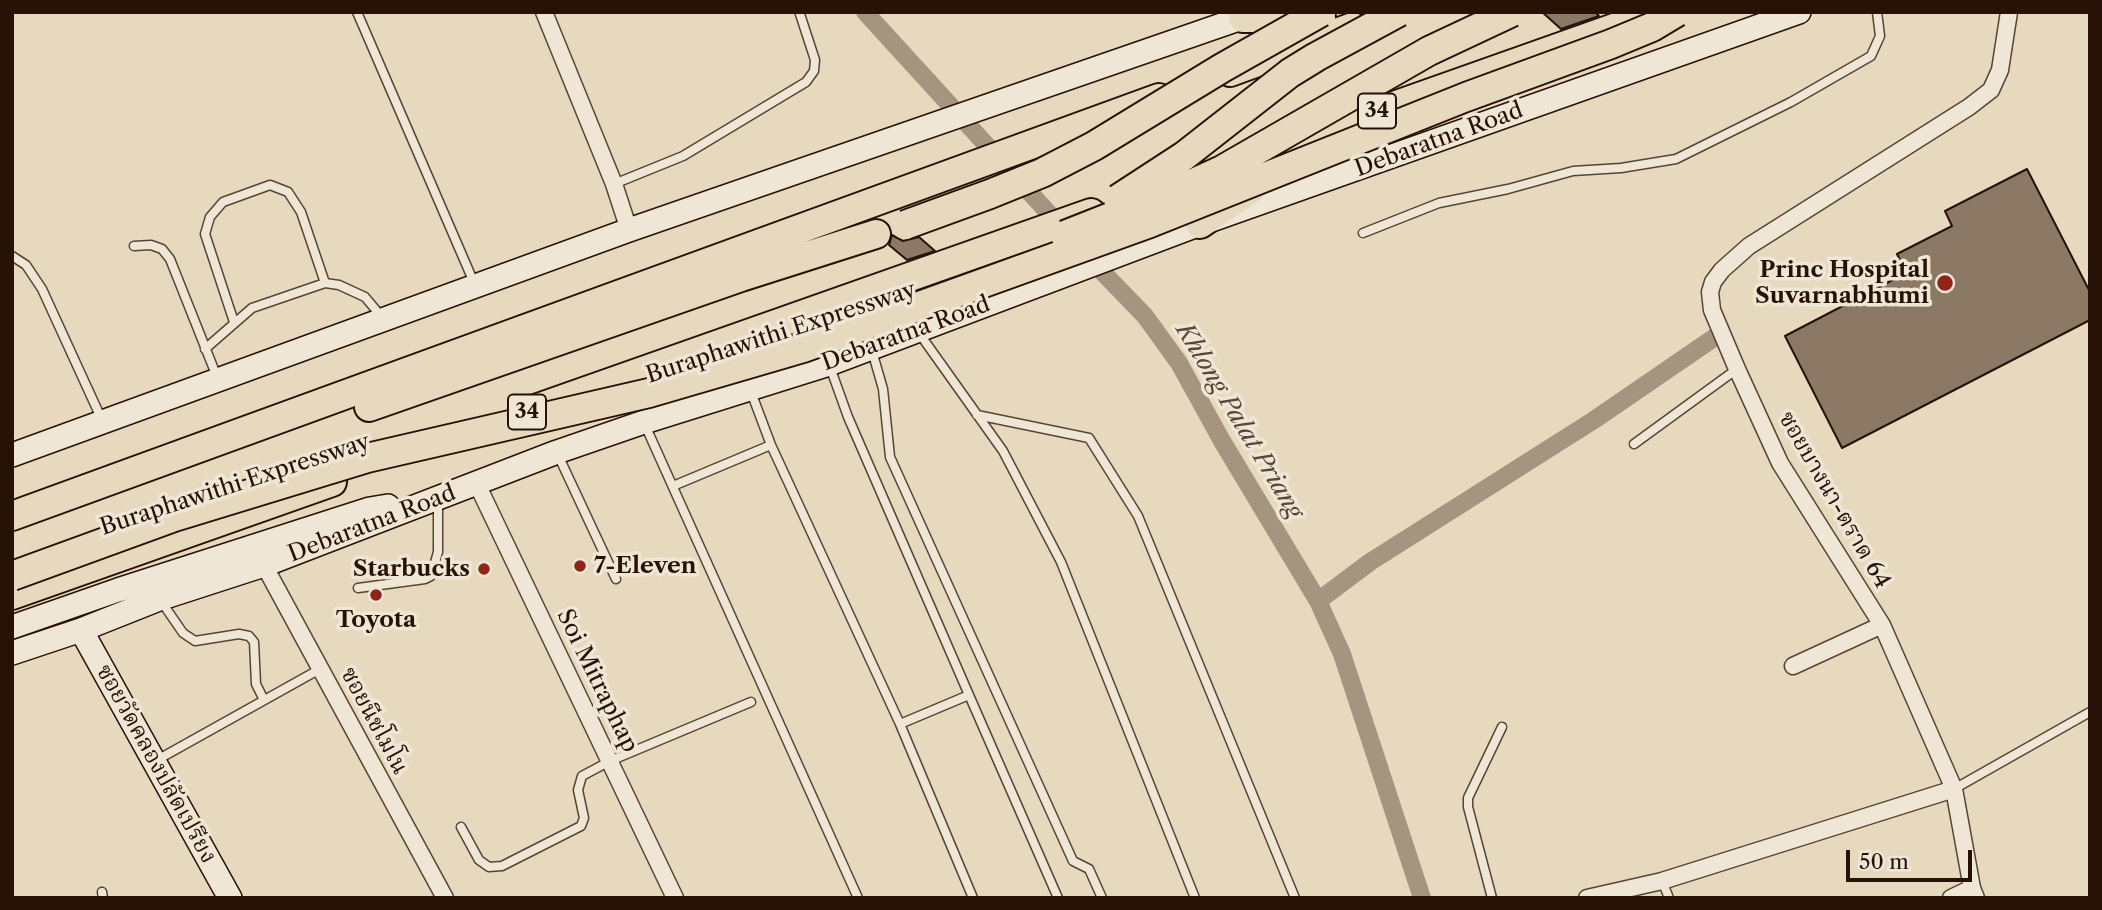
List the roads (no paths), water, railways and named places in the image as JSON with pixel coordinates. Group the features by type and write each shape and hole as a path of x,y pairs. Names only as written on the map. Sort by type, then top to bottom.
{"highway":[{"path":"905,225 1016,183 1094,146 1222,68 1321,12"},
{"name":"Buraphawithi Expressway","path":"12,559 169,502 363,443 645,378 799,333 1041,237 1174,192 1222,170 1429,51 1512,12"},
{"name":"Debaratna Road","path":"12,595 1041,237 1096,211 1658,12"},
{"path":"12,576 174,517 367,458 649,393 803,348 1150,223 1466,97 1611,44 1652,27 1677,12"},
{"path":"1041,237 1147,182 1307,62 1391,14"},
{"path":"1251,15 1391,14"},
{"path":"12,516 1391,14"},
{"path":"1200,225 1341,124"},
{"name":"Buraphawithi Expressway","path":"12,530 741,277 876,234"}],"main road":[{"name":"Debaratna Road","path":"12,653 81,630 159,599 264,565 557,453 644,422 829,364 1200,225 1799,12"},
{"path":"12,454 629,230 1251,15"},
{"path":"12,464 65,436"},
{"path":"12,627 370,509 439,499"},
{"name":"ซอยวัดคลองปลัดเปรียง","path":"81,630 230,898"}],"street":[{"path":"544,12 614,184 629,230"},
{"name":"ซอยบางนา-ตราด 64","path":"1974,893 1954,789 1882,625 1780,463 1712,310 1710,292 1713,282 1722,270 1749,247 1969,107 1991,90 2000,70 2009,12"},
{"name":"Soi Mitraphap","path":"477,484 676,898"},
{"name":"ซอยนีชโมโน","path":"264,565 445,898"},
{"path":"1793,666 1882,625"},
{"path":"1587,898 1662,881 1954,789"},
{"path":"1951,898 1974,893"}],"lane":[{"path":"358,12 476,287"},
{"path":"1363,233 1438,203 1573,171 1621,168 1676,159 1791,102 1871,57 1880,36 1877,12"},
{"path":"614,184 683,156 806,82 814,71 815,60 800,14"},
{"path":"234,322 205,234 210,217 223,202 270,185 288,192 301,212 325,283"},
{"path":"134,246 151,245 162,250 170,259 218,380"},
{"path":"12,256 26,265 42,289 103,422"},
{"path":"205,349 252,308 325,283 339,285 365,297 385,320"},
{"path":"918,331 1003,451 1061,562 1195,898"},
{"path":"871,348 883,389 890,457 1073,861 1088,869 1102,898"},
{"path":"829,364 848,417 1058,898"},
{"path":"1634,444 1737,369"},
{"path":"750,389 771,445 900,724 973,898"},
{"path":"977,415 1089,438 1138,516 1295,898"},
{"path":"644,422 858,898"},
{"path":"673,486 771,445"},
{"path":"557,453 616,579"},
{"path":"358,588 431,576 438,552 439,499"},
{"path":"159,599 183,633 195,641 239,634 249,636 254,642 256,684 264,700"},
{"path":"154,761 320,670"},
{"path":"900,724 968,695"},
{"path":"461,827 479,860 489,867 502,866 581,827 584,818 578,790 582,776 610,761 751,702"},
{"path":"1954,789 2090,712"},
{"path":"1492,898 1468,807 1468,797 1502,727"},
{"path":"1662,881 1669,898"}],"waterway":[{"name":"Khlong Palat Priang","path":"865,12 1064,230"},
{"name":"Khlong Palat Priang","path":"1087,256 1145,316 1179,363 1222,441 1318,601 1342,654 1422,898"},
{"path":"1318,601 1370,562 1594,420 1718,335"}],"place":[{"name":"Princ Hospital Suvarnabhumi","path":"1945,283"},
{"name":"7-Eleven","path":"580,566"},
{"name":"Starbucks","path":"484,569"},
{"name":"Toyota","path":"376,595"}]}
